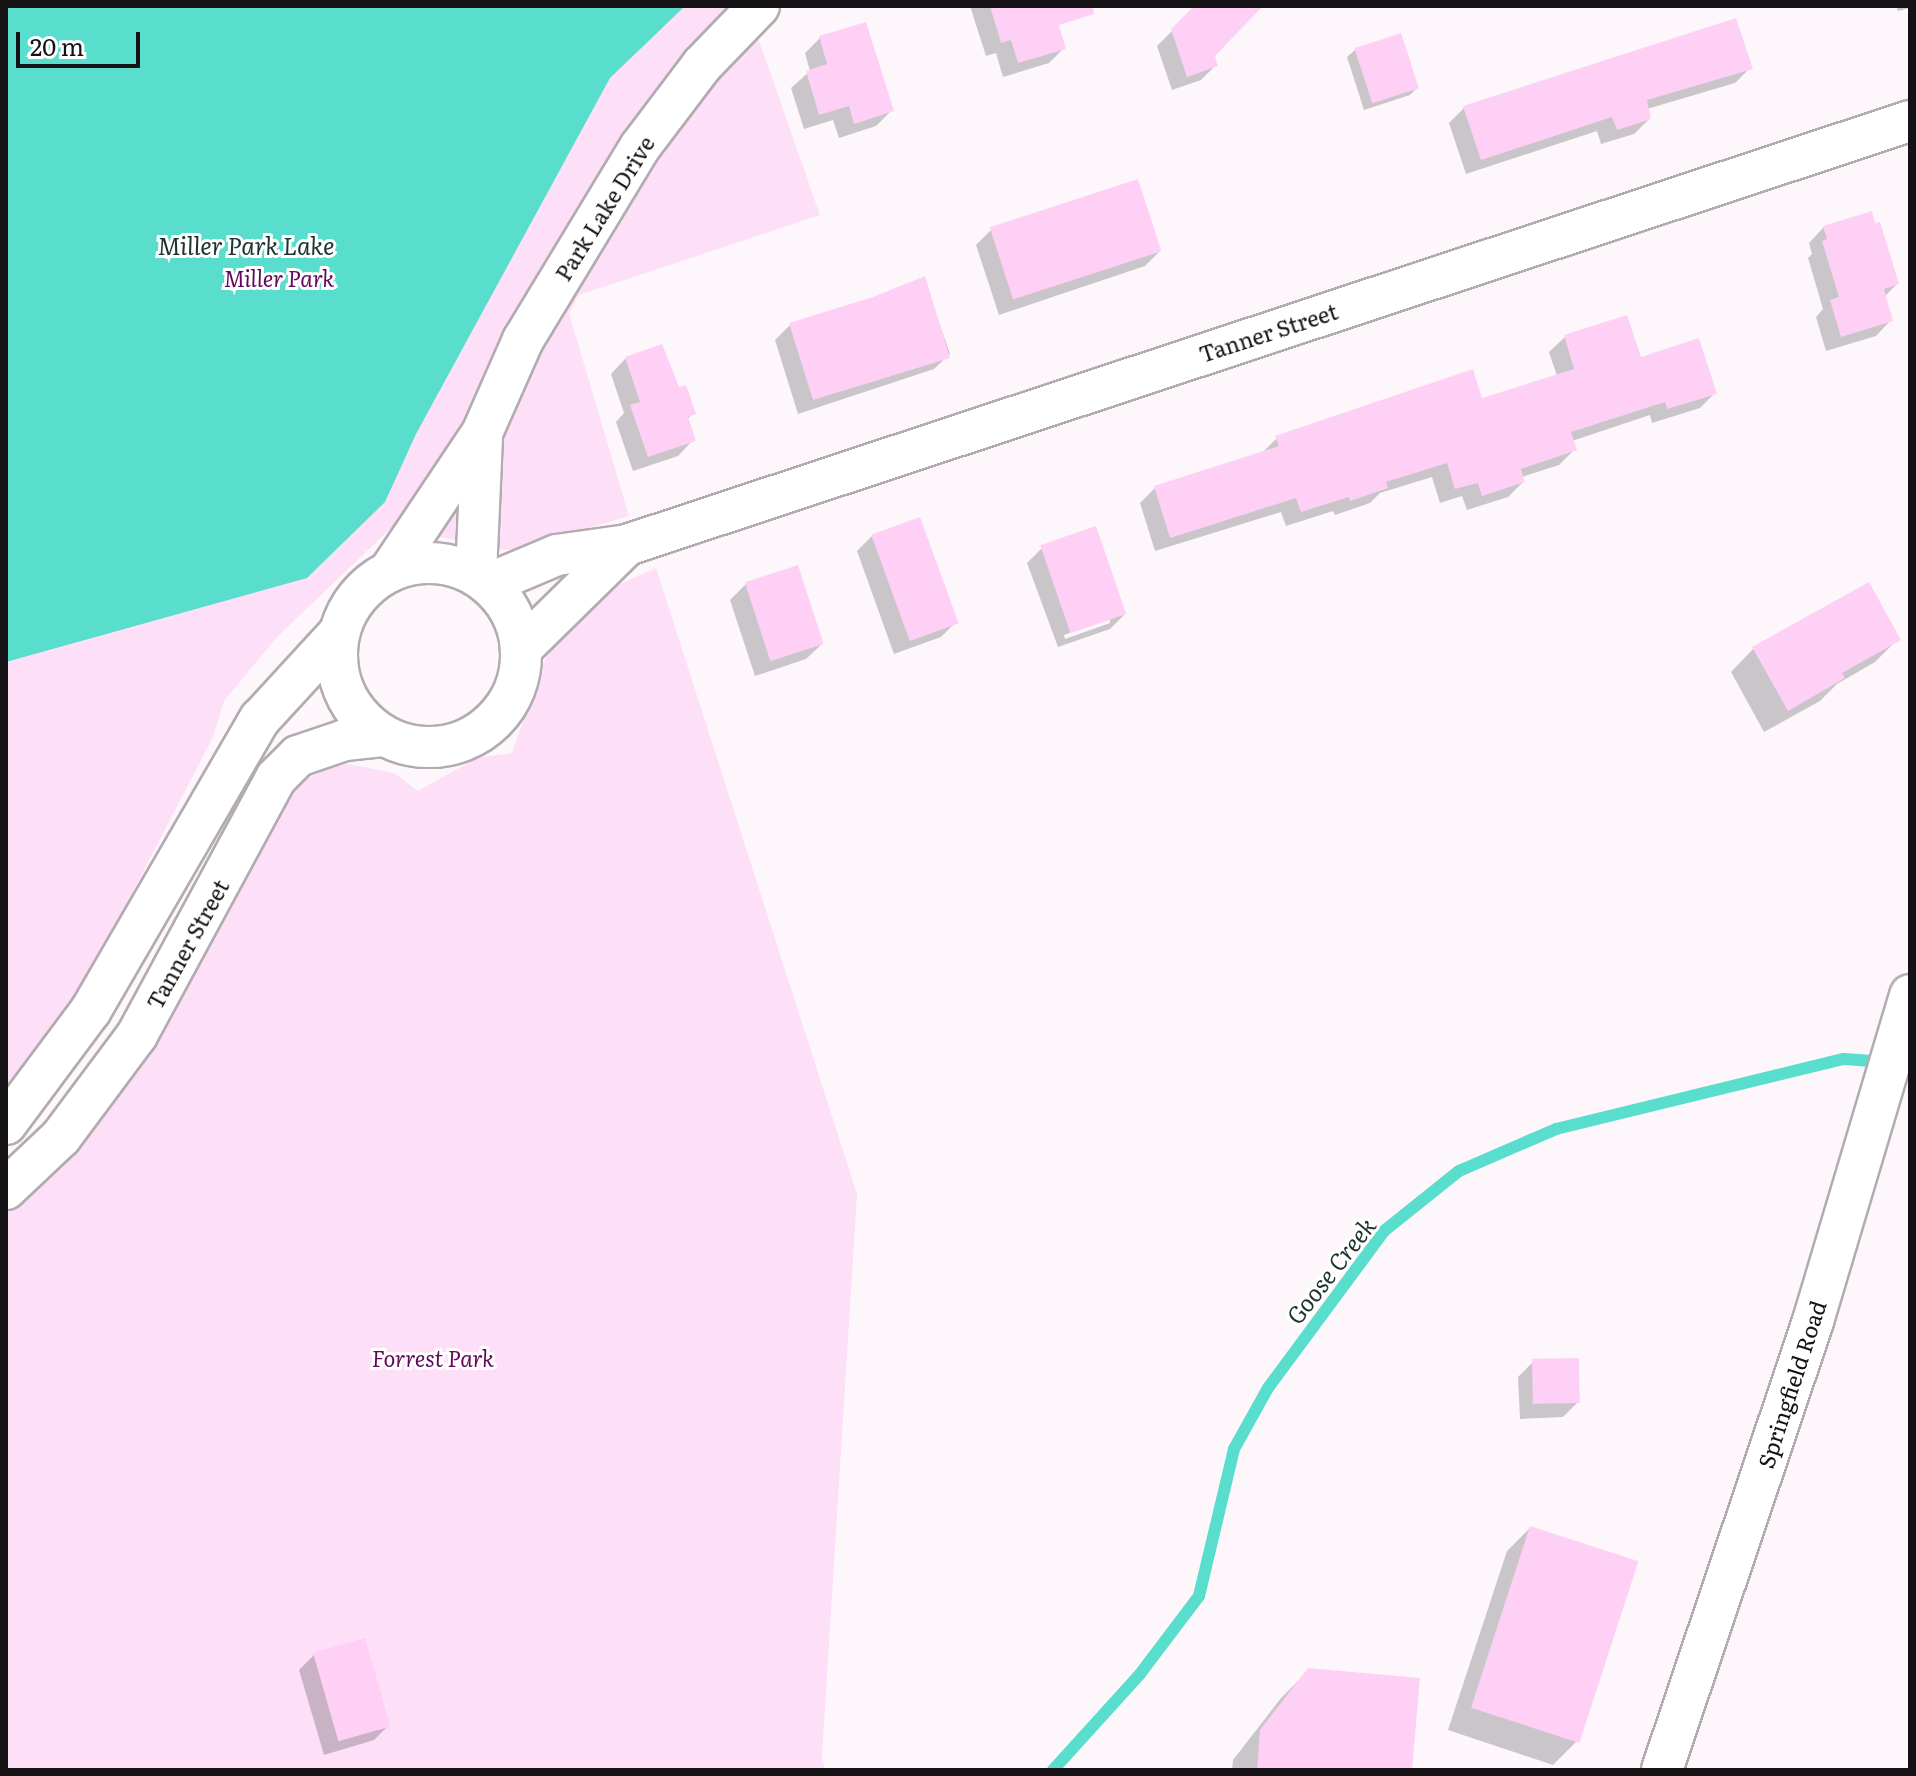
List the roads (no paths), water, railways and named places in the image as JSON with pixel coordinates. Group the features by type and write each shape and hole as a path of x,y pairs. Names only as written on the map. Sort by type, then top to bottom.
{"street":[{"name":"Park Lake Drive","path":"389,572 482,433 523,340 640,147 702,65 759,6"},
{"name":"Tanner Street","path":"482,580 557,555 627,545 1910,121"},
{"name":"Park Lake Drive","path":"482,433 482,580"},
{"name":"Tanner Street","path":"521,649 627,545"},
{"path":"433,563 482,580 505,603 516,624 521,649 518,679 506,706 485,728 469,738 431,747 411,746 383,736 360,717 344,692 337,663 339,633 349,608 366,587 389,572 410,564 433,563"},
{"path":"6,1124 91,1010 260,719 339,633"},
{"name":"Tanner Street","path":"6,1189 61,1137 137,1035 276,778 298,756 345,740 383,736"},
{"name":"Springfield Road","path":"1662,1770 1795,1378 1905,1012"}],"water":[{"name":"Miller Park Lake","path":"6,6 685,6 610,78 416,434 385,502 307,578 6,662"}],"waterway":[{"name":"Goose Creek","path":"1053,1770 1140,1674 1199,1596 1234,1449 1268,1388 1384,1231 1459,1171 1556,1129 1844,1059 1883,1062"}],"park label":[{"name":"Miller Park","path":"279,278"},
{"name":"Forrest Park","path":"433,1358"}]}
